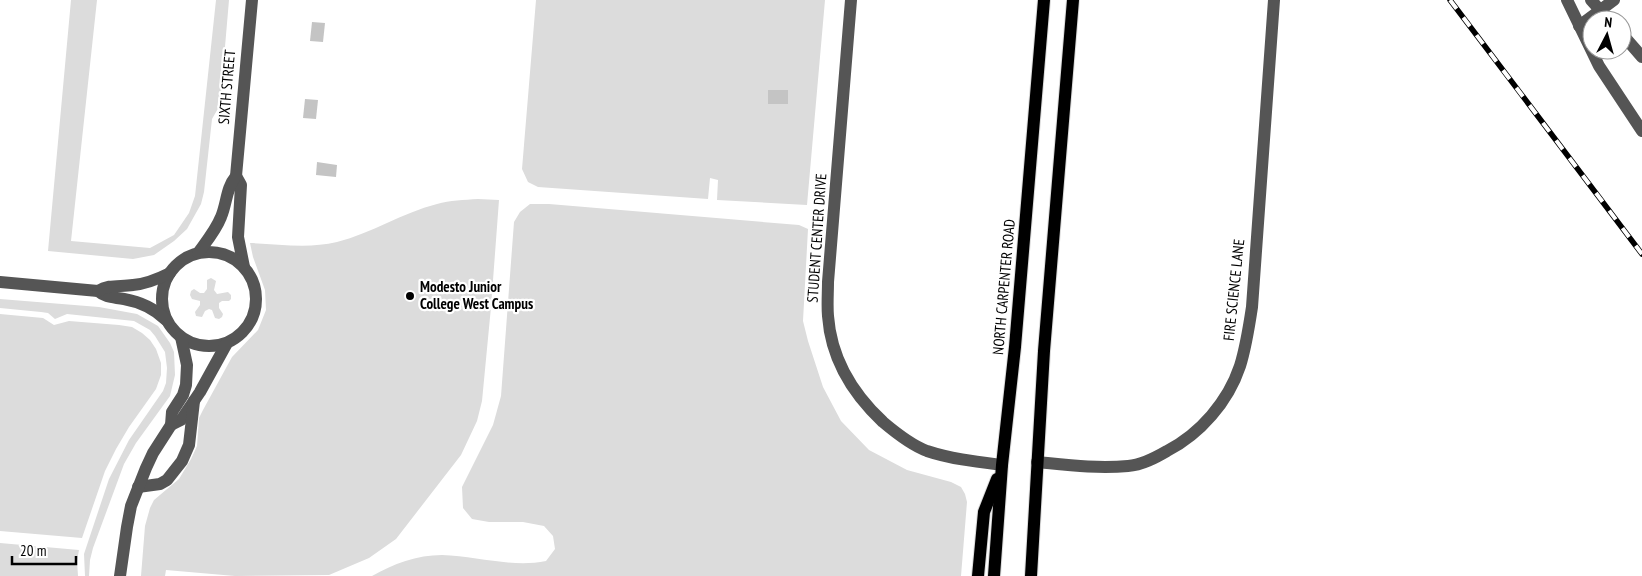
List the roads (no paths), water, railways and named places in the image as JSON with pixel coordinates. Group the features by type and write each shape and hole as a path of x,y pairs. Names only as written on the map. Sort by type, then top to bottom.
{"main road":[{"name":"NORTH CARPENTER ROAD","path":"994,576 1002,465 1015,347 1044,0"},
{"path":"1031,576 1044,351 1073,0"},
{"path":"978,576 984,512 1002,465"}],"street":[{"name":"SIXTH STREET","path":"198,253 217,227 230,184 236,176 252,0"},
{"name":"STUDENT CENTER DRIVE","path":"851,0 828,282 828,316 832,341 838,360 848,380 869,409 897,435 926,451 1002,465"},
{"name":"FIRE SCIENCE LANE","path":"1037,462 1103,467 1130,466 1150,461 1178,445 1206,422 1224,398 1239,368 1247,340 1252,307 1274,0"},
{"path":"1567,0 1599,66 1642,131"},
{"path":"1579,26 1596,5 1614,0"},
{"path":"1632,46 1642,57"},
{"name":"SIXTH STREET","path":"236,176 241,185 238,237 244,267"},
{"path":"98,291 106,286 143,284 160,278 170,273 182,261 198,253 206,252 231,257 244,267 255,287 256,300 250,322 243,331 227,343 194,401 181,420 171,425 152,453 138,487 127,527 120,576"},
{"path":"168,321 163,308 162,295 170,273"},
{"path":"0,282 98,291 105,297 143,303 158,312 182,337 203,345 227,343"},
{"path":"171,425 172,412 183,395 187,380 188,366 182,337"},
{"path":"138,487 160,484 167,480 182,460 189,445 194,401"}],"railway":[{"path":"1450,0 1642,254"}],"place":[{"name":"Modesto Junior College West Campus","path":"410,296"}]}
